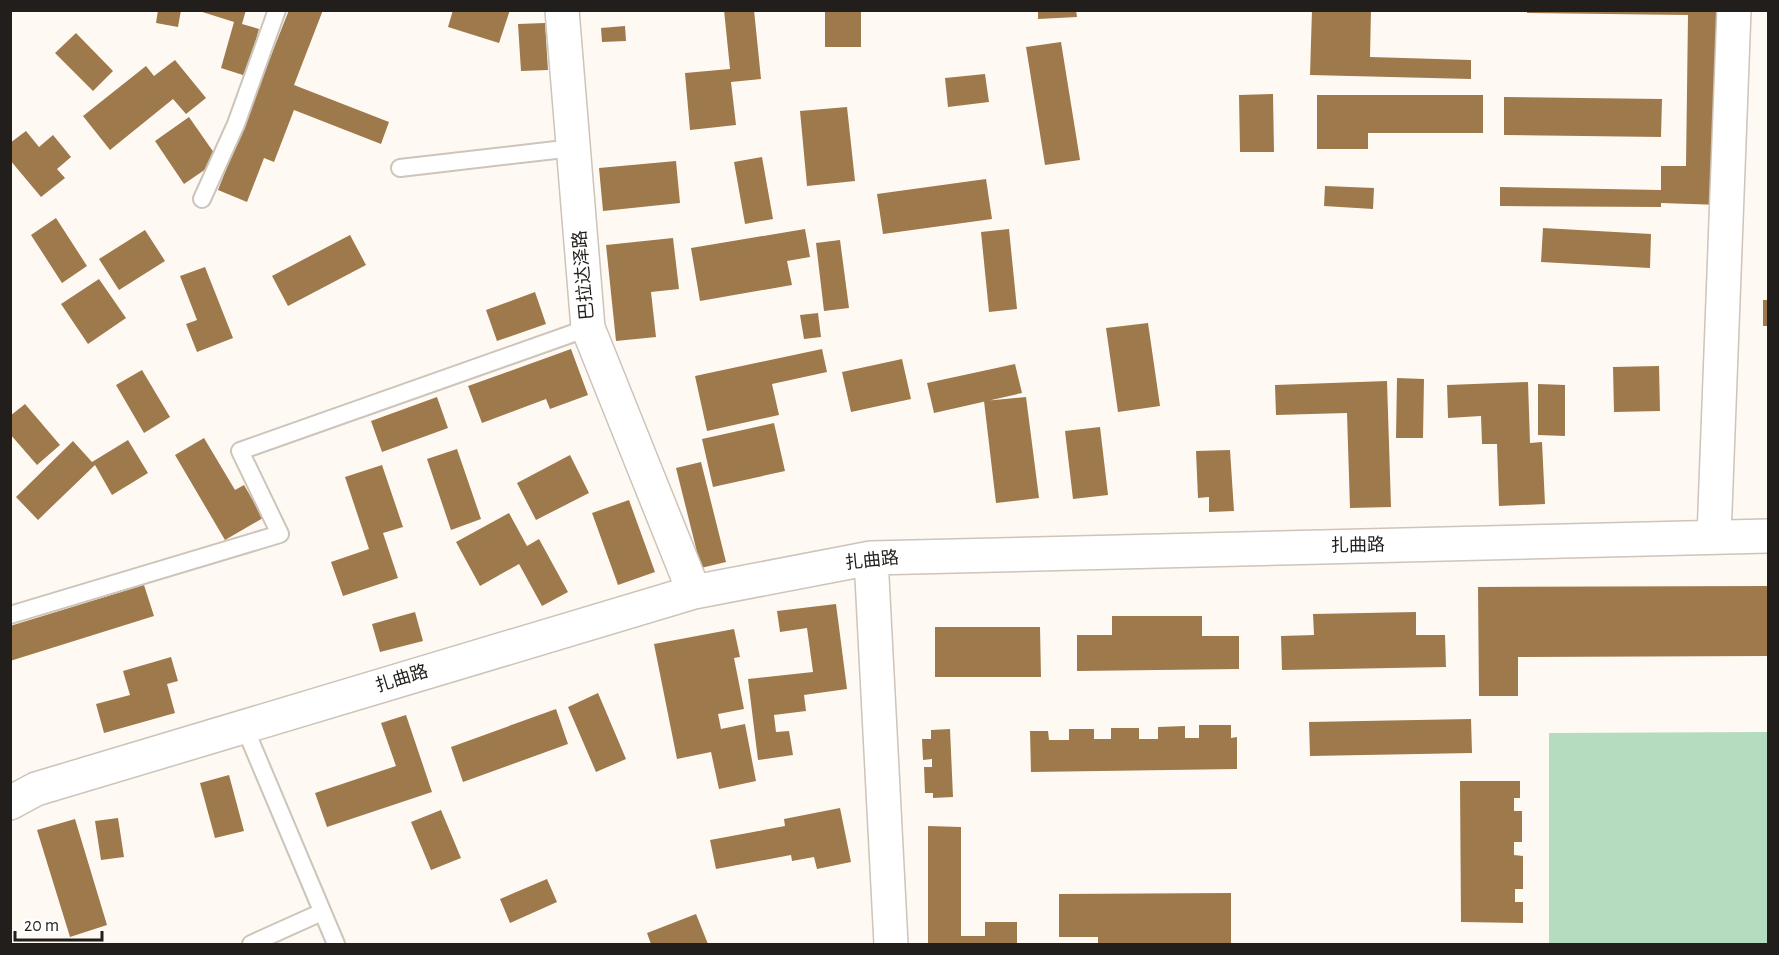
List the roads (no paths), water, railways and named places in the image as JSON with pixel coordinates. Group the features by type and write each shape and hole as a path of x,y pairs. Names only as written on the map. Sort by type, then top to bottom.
{"street":[{"name":"巴拉达泽路","path":"562,10 588,328 694,592"},
{"path":"1714,537 1734,10"},
{"name":"扎曲路","path":"10,803 36,789 694,592 871,558 1768,536"},
{"path":"871,558 891,945"}],"lane":[{"path":"202,199 236,124 277,10"},
{"path":"400,168 573,148"},
{"path":"10,615 280,534 240,451 588,328"},
{"path":"244,726 336,945"},
{"path":"251,945 322,912"}]}
